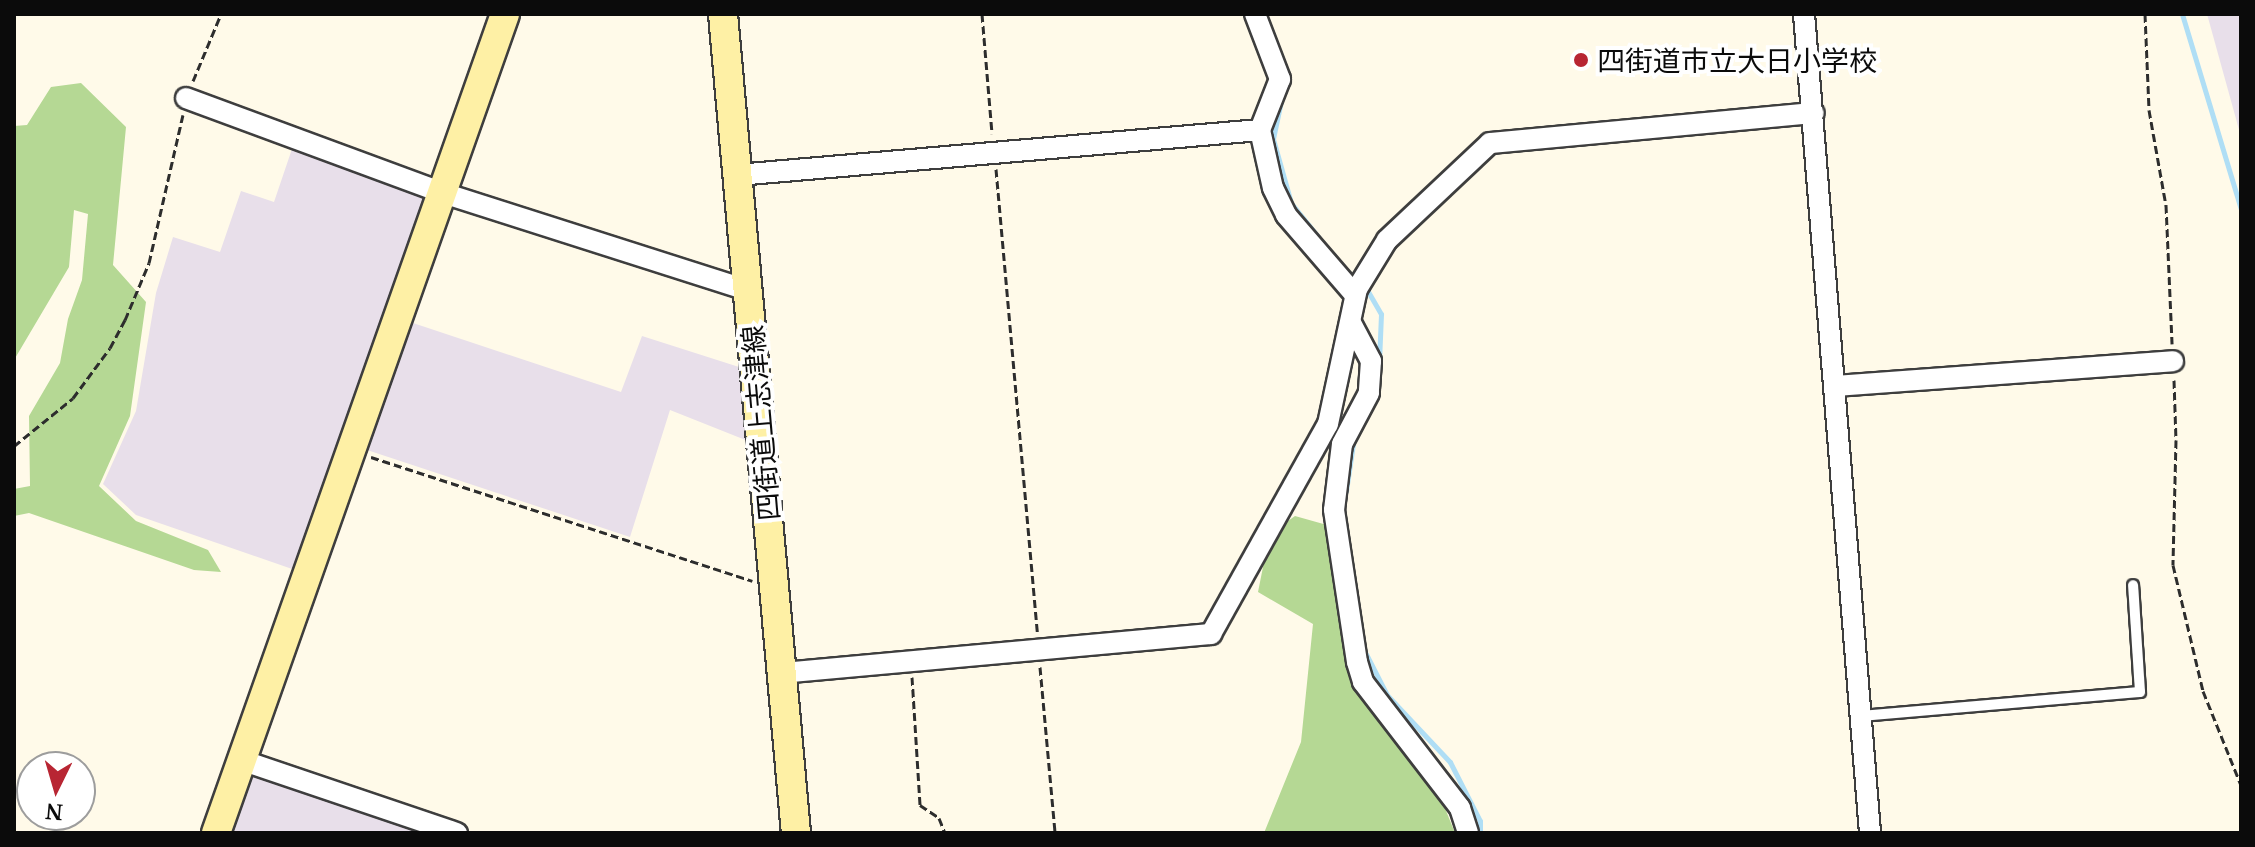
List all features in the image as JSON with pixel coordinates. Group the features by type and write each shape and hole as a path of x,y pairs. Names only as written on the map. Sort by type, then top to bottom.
{"street":[{"path":"216,833 505,14"},
{"name":"四街道上志津線","path":"723,14 796,833"},
{"path":"1255,14 1280,79 1260,130 1273,188 1286,215 1360,285"},
{"path":"1804,14 1870,833"},
{"path":"186,98 440,192 748,290"},
{"path":"782,673 1211,634 1328,424 1360,285 1387,240 1490,143 1814,113"},
{"path":"737,175 1260,130"},
{"path":"1351,323 1371,361 1369,393 1342,444 1334,510 1357,662 1363,682 1460,808 1468,833"},
{"path":"1835,386 2173,361"},
{"path":"241,760 457,833"}],"lane":[{"path":"1860,716 2140,692 2133,585"}],"path":[{"path":"14,446 73,398 110,348 125,320 149,263 186,98 221,14"},
{"path":"982,14 1055,833"},
{"path":"2145,14 2149,110 2166,205 2176,440 2173,565 2203,691 2241,785"},
{"path":"349,450 774,588"},
{"path":"911,662 920,805 939,818 945,833"}],"shaded area":[{"path":"2207,14 2241,14 2241,137"},
{"path":"294,143 429,194 295,570 136,515 103,484 136,411 156,293 173,237 220,252 241,191 274,202"},
{"path":"407,321 621,392 642,336 739,367 748,441 670,410 630,537 361,448"},
{"path":"245,772 423,833 227,833"}],"green space":[{"path":"81,83 126,127 113,265 146,302 130,416 99,486 136,521 208,550 221,572 194,570 29,513 14,516 14,489 30,486 29,416 60,363 68,319 82,280 88,214 74,210 69,267 14,360 14,126 27,125 51,87"},
{"path":"1295,516 1327,525 1350,681 1428,766 1455,833 1264,833 1301,742 1313,624 1258,592 1266,552 1278,528"}],"waterway":[{"path":"2182,14 2241,209"},
{"path":"1281,101 1273,139 1291,203 1319,238"},
{"path":"1366,288 1381,314 1379,362"},
{"path":"1346,491 1354,437"},
{"path":"1366,654 1387,695 1450,762 1480,821 1480,833"}],"place":[{"name":"四街道市立大日小学校","path":"1581,60"}]}
